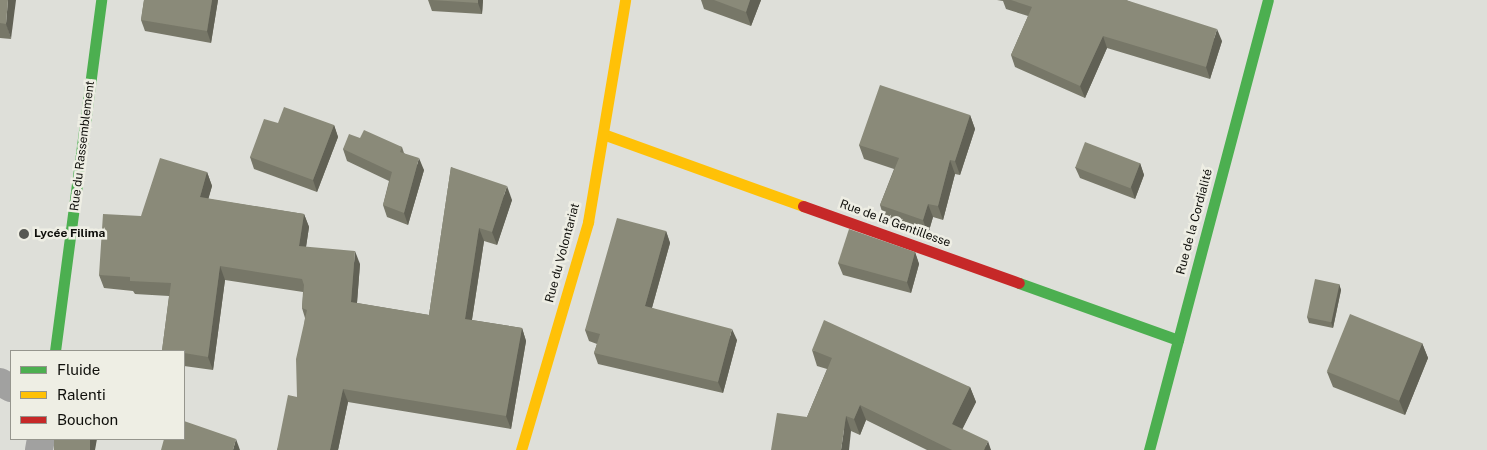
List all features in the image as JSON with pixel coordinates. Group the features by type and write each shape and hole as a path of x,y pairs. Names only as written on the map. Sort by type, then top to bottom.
{"street":[{"name":"Rue du Rassemblement","path":"55,350 101,0"},
{"name":"Rue du Volontariat","path":"521,450 588,222 625,0"},
{"name":"Rue de la Cordialité","path":"1149,450 1268,0"},
{"name":"Rue de la Gentillesse","path":"603,134 1178,340"}],"building":[{"path":"0,0 8,0 6,24 0,23"},
{"path":"144,0 212,0 207,31 141,20"},
{"path":"432,0 478,0 478,3"},
{"path":"714,0 750,0 746,12"},
{"path":"1011,0 1126,0 1217,29 1206,67 1103,36 1080,86 1011,55 1032,7"},
{"path":"880,85 970,115 955,161 950,160 938,206 928,204 923,220 880,205 899,158 859,145"},
{"path":"284,107 334,125 313,180 250,157 264,119 278,123"},
{"path":"364,130 402,147 400,152 419,158 404,213 383,205 392,172 343,149 349,134 360,138"},
{"path":"1085,142 1140,163 1130,188 1075,167"},
{"path":"160,158 207,172 200,197 304,214 299,246 355,251 351,302 429,315 451,167 507,186 492,232 479,228 465,319 522,328 506,416 343,389 330,450 277,450 288,395 297,397 296,359 307,310 302,308 304,285 302,279 220,266 208,357 185,353 185,350 162,350 171,283 130,281 130,277 99,275 103,214 141,216"},
{"path":"617,218 666,231 645,306 732,329 718,382 594,353 600,334 585,330"},
{"path":"849,229 915,252 907,282 838,263"},
{"path":"1315,279 1339,284 1331,322 1307,317"},
{"path":"1350,314 1422,343 1399,401 1327,371"},
{"path":"824,320 970,387 952,424 988,441 984,450 952,450 860,405 854,419 846,416 841,450 771,450 777,413 807,417 832,358 812,350"},
{"path":"185,421 236,439 233,450 161,450 164,440 185,440"},
{"path":"54,440 90,440 90,450 54,450"}],"traffic: fast":[{"path":"55,350 101,0"},
{"path":"1149,450 1268,0"},
{"path":"1019,283 1178,340"}],"traffic: slow":[{"path":"521,450 588,222 625,0"},
{"path":"603,134 803,206"}],"traffic: jam":[{"path":"803,206 1019,283"}],"place":[{"name":"Lycée Filima","path":"24,234"}]}
